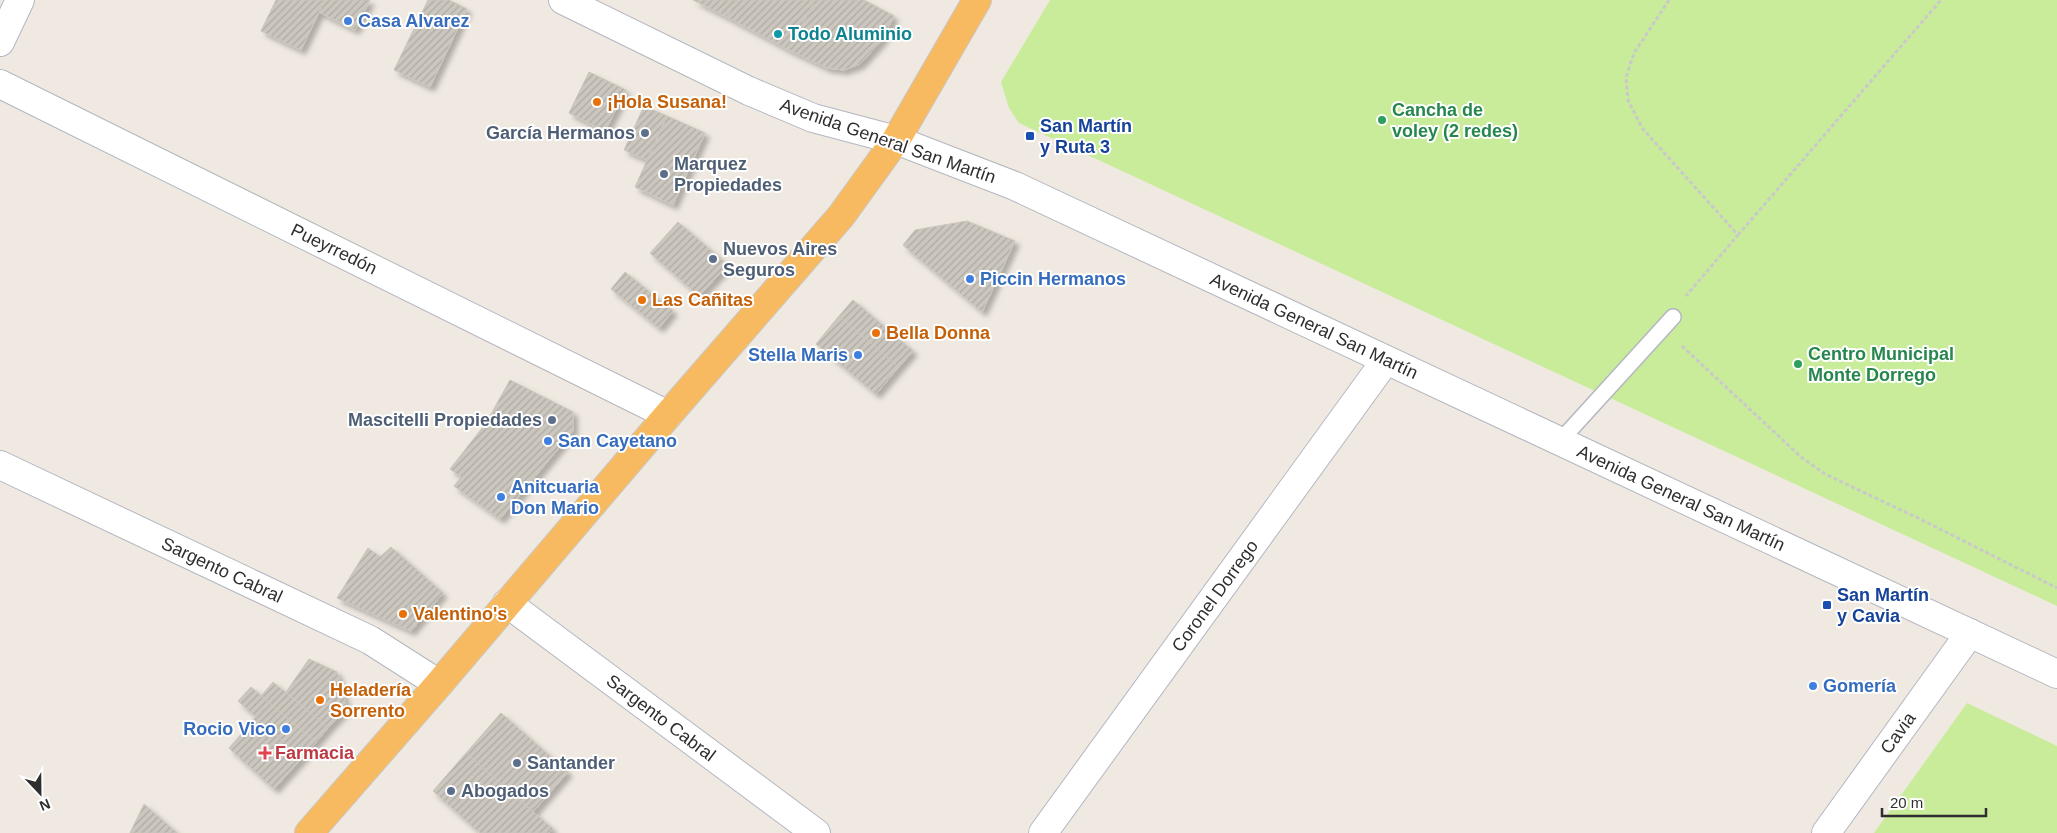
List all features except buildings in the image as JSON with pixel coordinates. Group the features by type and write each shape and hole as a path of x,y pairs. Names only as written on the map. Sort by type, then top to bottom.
{"highway":[{"path":"309,833 841,216 896,140 977,0"}],"street":[{"path":"0,42 20,0"},
{"name":"Avenida General San Martín","path":"563,0 750,91 813,118 896,140 1015,186 1561,440 2057,674"},
{"name":"Pueyrredón","path":"0,84 668,415"},
{"name":"Coronel Dorrego","path":"1043,833 1386,360"},
{"name":"Sargento Cabral","path":"0,465 370,640 439,684"},
{"name":"Sargento Cabral","path":"507,603 816,833"},
{"name":"Cavia","path":"1826,833 1970,633"}],"lane":[{"path":"1561,440 1673,317"}],"path":[{"path":"1669,0 1634,53 1626,77 1628,100 1642,128 1738,235"},
{"path":"1941,0 1683,298 1673,317 1677,341 1801,457 1825,474 1918,518 2057,588"}],"green space":[{"name":"Centro Municipal Monte Dorrego","path":"1050,0 2057,0 2057,606 1019,123 1009,108 1001,82"},
{"path":"1967,703 2057,746 2057,833 1874,833"}],"place":[{"name":"Casa Alvarez","path":"348,21"},
{"name":"Todo Aluminio","path":"778,34"},
{"name":"¡Hola Susana!","path":"597,102"},
{"name":"Cancha de voley (2 redes)","path":"1382,120"},
{"name":"García Hermanos","path":"645,133"},
{"name":"San Martín y Ruta 3","path":"1030,136"},
{"name":"Marquez Propiedades","path":"664,174"},
{"name":"Nuevos Aires Seguros","path":"713,259"},
{"name":"Piccin Hermanos","path":"970,279"},
{"name":"Las Cañitas","path":"642,300"},
{"name":"Bella Donna","path":"876,333"},
{"name":"Stella Maris","path":"858,355"},
{"name":"Centro Municipal Monte Dorrego","path":"1798,364"},
{"name":"Mascitelli Propiedades","path":"552,420"},
{"name":"San Cayetano","path":"548,441"},
{"name":"Anitcuaria Don Mario","path":"501,497"},
{"name":"San Martín y Cavia","path":"1827,605"},
{"name":"Valentino's","path":"403,614"},
{"name":"Gomería","path":"1813,686"},
{"name":"Heladería Sorrento","path":"320,700"},
{"name":"Rocio Vico","path":"286,729"},
{"name":"Farmacia","path":"265,753"},
{"name":"Santander","path":"517,763"},
{"name":"Abogados","path":"451,791"}]}
